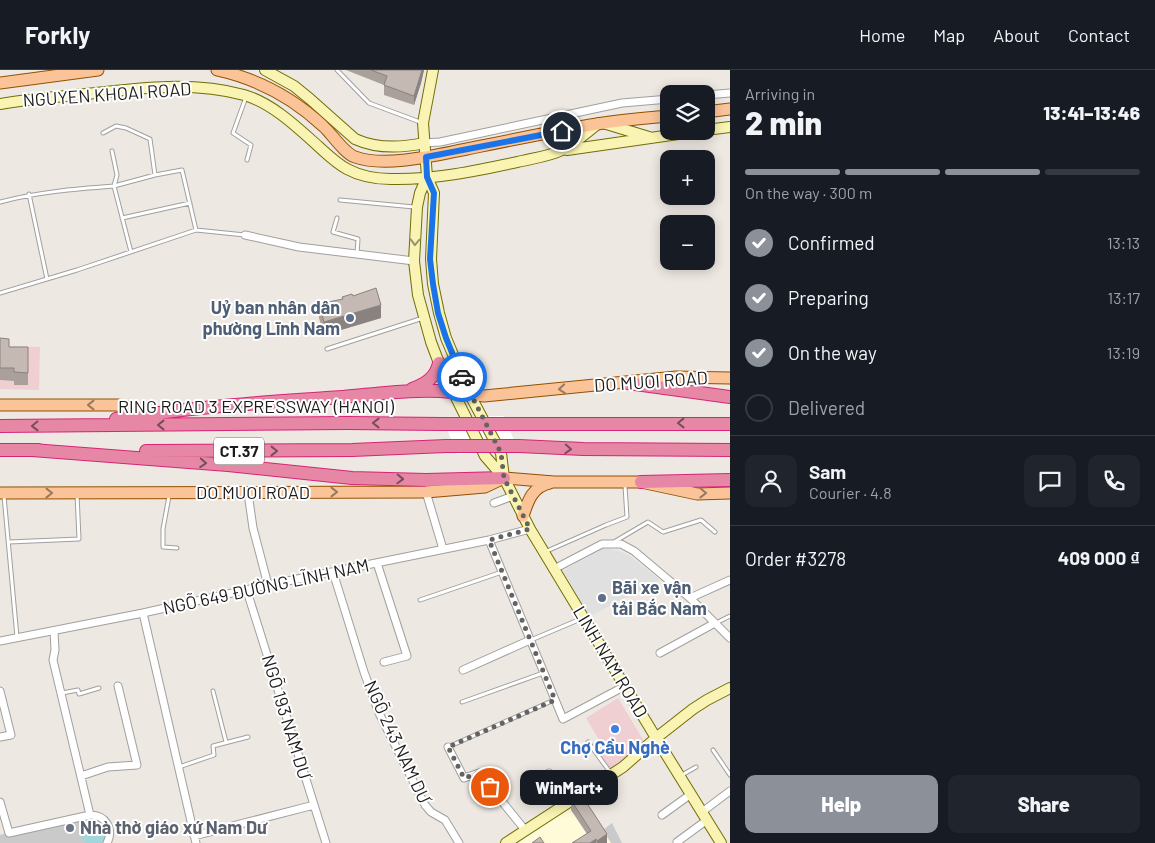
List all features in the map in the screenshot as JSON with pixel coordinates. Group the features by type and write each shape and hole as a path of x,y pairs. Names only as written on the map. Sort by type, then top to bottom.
{"highway":[{"path":"403,392 429,380 436,372 439,363"},
{"path":"628,383 730,397"},
{"path":"69,426 157,412 403,392 452,392"},
{"name":"RING ROAD 3 EXPRESSWAY (HANOI)","path":"69,426 730,424"},
{"name":"CT.37","path":"0,426 69,426"},
{"name":"CT.37","path":"0,450 352,450 446,446 519,446 583,449 730,450"},
{"path":"32,450 228,465 352,478 426,480 504,478"},
{"path":"641,482 730,480"}],"main road":[{"name":"NGUYEN KHOAI ROAD","path":"0,83 98,70"},
{"path":"217,70 255,81 286,97 311,115 331,133 348,153 355,157 384,161 426,157 601,123 660,117"},
{"path":"715,111 730,109"},
{"name":"DO MUOI ROAD","path":"452,392 484,396 676,377 730,378"},
{"path":"0,405 117,405 157,412"},
{"path":"504,478 554,482 641,482 697,494 730,493"},
{"name":"DO MUOI ROAD","path":"2,493 426,492 485,487 504,478"},
{"path":"523,516 532,494 545,484 554,482"}],"street":[{"path":"265,70 294,86 310,98 355,139 364,143 392,147 406,147 466,136 622,103 660,100"},
{"name":"LINH NAM ROAD","path":"433,70 423,123 427,177 434,193 430,259 435,293 446,338 470,395 501,453 504,478"},
{"name":"NGUYEN KHOAI ROAD","path":"0,104 162,86 191,86 220,90 246,96 272,109 349,170 384,179 427,177 499,166 561,151"},
{"path":"715,94 730,93"},
{"path":"561,151 601,123 652,138"},
{"path":"715,129 730,127"},
{"path":"561,151 660,137"},
{"name":"LINH NAM ROAD","path":"427,177 417,207 414,261 418,294 439,363 485,456 504,478 530,529 719,842"},
{"path":"245,235 299,247 414,261"},
{"path":"426,492 443,549"},
{"path":"248,493 252,528 268,585"},
{"path":"494,503 513,496"},
{"name":"NGÕ 649 ĐƯỜNG LĨNH NAM","path":"0,641 143,613 268,585 489,540 530,529"},
{"path":"489,540 564,719 625,686"},
{"path":"554,568 602,544 621,544 634,550 690,598 730,638"},
{"path":"377,563 407,656 384,662"},
{"name":"NGÕ 243 NAM DƯ","path":"332,572 364,672 385,727 425,805 431,812 444,820 459,843"},
{"path":"690,598 730,580"},
{"name":"NGÕ 193 NAM DƯ","path":"247,591 326,843"},
{"path":"143,613 195,840 314,805"},
{"path":"660,653 715,623"},
{"path":"54,631 55,650 53,660 90,816"},
{"path":"463,670 530,640"},
{"path":"81,776 108,767 137,765 118,686"},
{"path":"506,843 612,775 656,738 707,700 730,688"},
{"path":"0,691 11,735 0,737"},
{"path":"448,747 464,778 479,773 525,830"},
{"path":"549,773 568,802"},
{"path":"676,842 730,791"},
{"path":"662,814 691,794"},
{"path":"0,802 9,833 90,816 100,817 105,820 108,826 110,837 106,843"}],"lane":[{"path":"337,70 369,104 423,123"},
{"path":"246,96 233,133 251,144 246,160"},
{"path":"103,133 116,126 126,128 150,139 155,175"},
{"path":"112,151 117,175 114,186 131,252"},
{"path":"0,202 28,194 73,188 114,186 182,170 196,230"},
{"path":"28,194 47,279"},
{"path":"340,200 417,207"},
{"path":"122,218 190,204"},
{"path":"337,218 333,232 358,239 357,254"},
{"path":"0,293 196,230 245,235"},
{"path":"327,349 424,318"},
{"path":"545,552 606,525 627,518 625,482"},
{"path":"2,493 9,542 17,638"},
{"path":"9,542 79,539 77,493"},
{"path":"170,493 163,529 163,547 177,548"},
{"path":"614,543 648,522 663,532 702,520 715,532"},
{"path":"420,600 502,572"},
{"path":"715,623 730,616"},
{"path":"530,640 584,617"},
{"path":"462,702 544,673"},
{"path":"62,693 78,690 79,694 99,688"},
{"path":"214,691 226,742"},
{"path":"448,747 555,700"},
{"path":"179,767 214,756 213,746 248,737"},
{"path":"588,742 612,775"},
{"path":"712,750 730,775"},
{"path":"680,777 696,767"}],"shaded area":[{"path":"0,346 40,347 39,390 0,389"},
{"name":"Bãi xe vận tải Bắc Nam","path":"603,548 619,551 630,556 660,580 590,616 563,571"},
{"name":"Chợ Cầu Nghè","path":"618,698 645,743 612,772 591,744 599,740 586,718"},
{"path":"583,799 611,843 518,843"},
{"name":"Nhà thờ giáo xứ Nam Dư","path":"93,817 106,840 104,843 0,843 0,835 6,833"},
{"path":"612,823 622,843 611,843 603,830"}],"water":[{"path":"93,818 105,824 107,834 103,843 86,843 80,835 80,828 84,821"}],"pier":[{"path":"504,416 519,452 457,454 442,417"}],"building":[{"path":"371,70 422,70 414,96 384,85 387,76"},
{"path":"376,288 381,305 324,322 319,304 343,299 342,297 352,294 353,296"},
{"path":"0,338 9,339 9,347 28,347 28,373 14,372 14,368 0,368"},
{"path":"581,794 607,834 597,841 596,839 590,843 572,843 591,831 571,800"},
{"path":"540,837 544,843 532,843"}],"way so far":[{"path":"462,377 501,453 504,478 530,529 489,540 555,700 448,747 464,778 479,773 490,787"}],"place":[{"name":"Uỷ ban nhân dân phường Lĩnh Nam","path":"350,318"},
{"name":"Bãi xe vận tải Bắc Nam","path":"602,598"},
{"name":"Chợ Cầu Nghè","path":"615,729"},
{"name":"WinMart+","path":"490,787"},
{"name":"Nhà thờ giáo xứ Nam Dư","path":"70,828"}],"route":[{"path":"462,377 438,313 433,284 430,259 434,193 427,177 426,157 562,131"}]}
